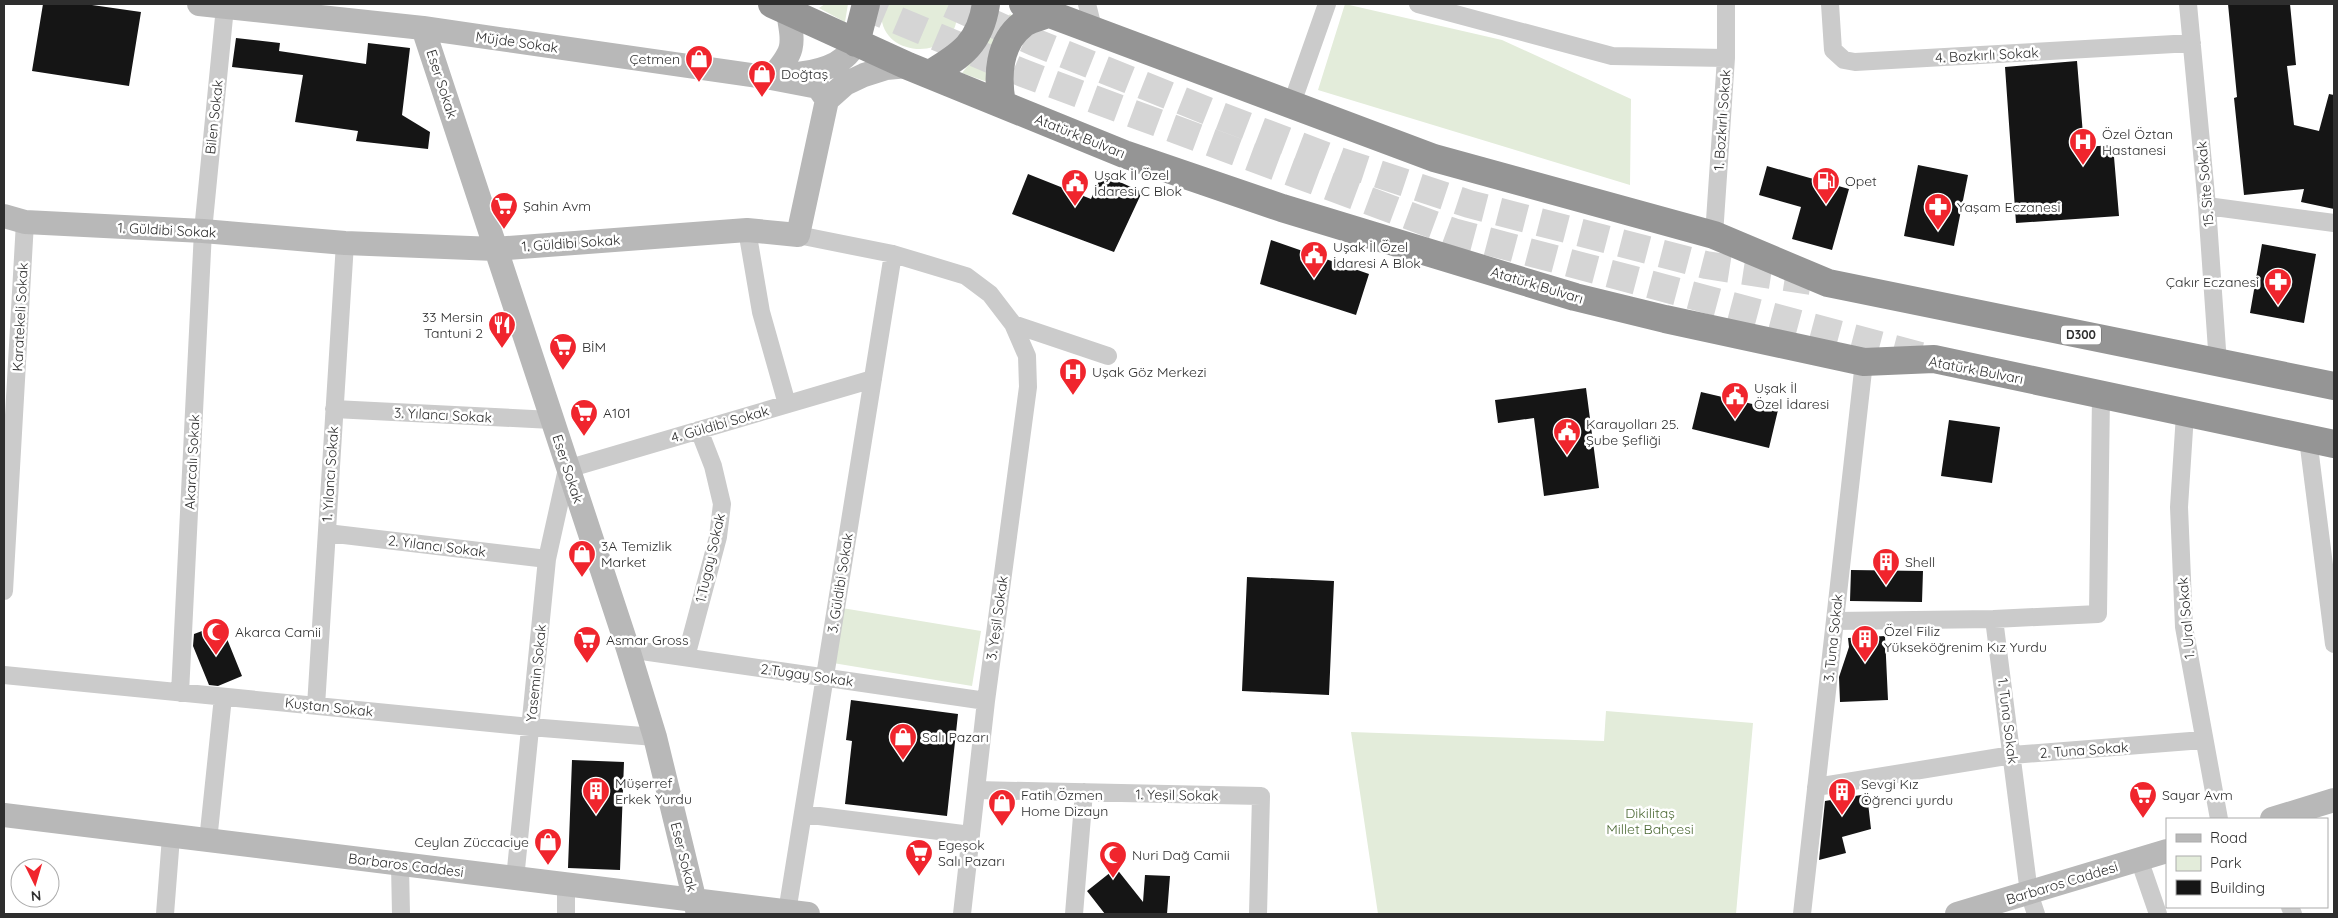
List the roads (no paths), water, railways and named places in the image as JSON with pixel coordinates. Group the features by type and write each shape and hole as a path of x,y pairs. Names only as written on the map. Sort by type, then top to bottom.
{"highway":[{"path":"780,8 816,4"},
{"path":"856,43 866,4"},
{"path":"919,70 954,60 974,41 984,16 986,4"},
{"path":"1023,4 1434,158 1714,235"},
{"name":"Atatürk Bulvarı","path":"780,8 919,70 1124,154 1282,208 1575,297 1665,319 1864,362 1934,359 2185,414 2334,444"},
{"path":"1002,104 999,73 1003,52 1023,24 1048,14"},
{"name":"D300","path":"1714,235 1828,283 2218,364 2334,386"}],"street":[{"name":"Müjde Sokak","path":"199,4 423,28 771,78 818,87 827,100"},
{"path":"1087,4 1094,32"},
{"path":"1291,106 1327,4"},
{"path":"1418,4 1612,56 1726,58"},
{"name":"1. Bozkırlı Sokak","path":"1714,235 1726,58 1726,4"},
{"name":"4. Bozkırlı Sokak","path":"1830,4 1833,50 1844,60 1855,62 2192,43"},
{"name":"15. Site Sokak","path":"2188,4 2207,206 2218,364"},
{"name":"Bilen Sokak","path":"203,232 224,6"},
{"path":"771,78 791,53 792,34 780,8"},
{"name":"Eser Sokak","path":"423,28 628,649 655,737 696,908"},
{"path":"771,78 825,70 849,55 856,43"},
{"path":"798,235 827,100 845,84 864,75 886,68 919,70"},
{"path":"2207,206 2334,223"},
{"name":"1. Güldibi Sokak","path":"14,219 345,243 495,249 747,230 798,235 893,254 966,276 990,294 1013,324"},
{"name":"Karatekeli Sokak","path":"4,590 14,219"},
{"path":"747,230 761,312 787,404"},
{"name":"Akarcalı Sokak","path":"180,692 203,232"},
{"name":"1. Yılancı Sokak","path":"316,706 345,243"},
{"name":"3. Güldibi Sokak","path":"797,913 803,814 893,254"},
{"path":"1013,324 1108,356"},
{"name":"3. Yeşil Sokak","path":"962,914 986,701 1028,387 1027,356 1013,324"},
{"name":"3. Tuna Sokak","path":"1802,914 1864,362"},
{"name":"4. Güldibi Sokak","path":"567,468 873,379"},
{"path":"1835,621 1994,619 2098,614 2101,396"},
{"name":"3. Yılancı Sokak","path":"334,409 552,420"},
{"name":"1. Ural Sokak","path":"2185,414 2179,508 2184,627 2203,740 2219,818"},
{"name":"1.Tugay Sokak","path":"686,657 718,537 722,504 714,466 699,430"},
{"path":"2308,439 2334,644"},
{"name":"Yasemin Sokak","path":"515,879 547,559 567,468"},
{"name":"2. Yılancı Sokak","path":"327,533 547,559"},
{"name":"1. Tuna Sokak","path":"1994,619 2033,903"},
{"name":"2.Tugay Sokak","path":"628,649 986,701"},
{"name":"Kuştan Sokak","path":"4,675 530,727 655,737"},
{"path":"208,841 222,697"},
{"name":"2. Tuna Sokak","path":"1816,787 2012,755 2203,740"},
{"name":"1. Yeşil Sokak","path":"976,790 1261,796 1258,914"},
{"path":"1074,914 1084,792"},
{"path":"2275,818 2334,800"},
{"path":"803,814 971,835"},
{"name":"Barbaros Caddesi","path":"4,815 566,885 696,908 797,913"},
{"path":"165,914 171,837"},
{"name":"Barbaros Caddesi","path":"1957,914 2033,903 2139,859 2166,851"},
{"path":"2139,859 2158,914"},
{"path":"400,865 401,914"},
{"path":"566,885 566,914"}],"tunnel":[{"path":"859,4 1023,73 1453,232 1924,357"},
{"path":"949,4 1034,42 1218,115 1339,161 1469,204 1706,265 1811,281"}],"place":[{"name":"Çetmen","path":"699,83"},
{"name":"Doğtaş","path":"762,98"},
{"name":"Özel Öztan Hastanesi","path":"2083,166"},
{"name":"Opet","path":"1826,205"},
{"name":"Uşak İl Özel İdaresi C Blok","path":"1075,207"},
{"name":"Şahin Avm","path":"504,230"},
{"name":"Yaşam Eczanesi","path":"1938,231"},
{"name":"Uşak İl Özel İdaresi A Blok","path":"1314,279"},
{"name":"Çakır Eczanesi","path":"2278,306"},
{"name":"33 Mersin Tantuni 2","path":"502,349"},
{"name":"BİM","path":"563,371"},
{"name":"Uşak Göz Merkezi","path":"1073,396"},
{"name":"Uşak İl Özel İdaresi","path":"1735,420"},
{"name":"A101","path":"584,437"},
{"name":"Karayolları 25. Şube Şefliği","path":"1567,456"},
{"name":"3A Temizlik Market","path":"582,578"},
{"name":"Shell","path":"1886,586"},
{"name":"Akarca Camii","path":"216,656"},
{"name":"Özel Filiz Yükseköğrenim Kız Yurdu","path":"1865,663"},
{"name":"Asmar Gross","path":"587,664"},
{"name":"Salı Pazarı","path":"903,761"},
{"name":"Müşerref Erkek Yurdu","path":"596,815"},
{"name":"Sevgi Kız Öğrenci yurdu","path":"1842,816"},
{"name":"Sayar Avm","path":"2143,819"},
{"name":"Fatih Özmen Home Dizayn","path":"1002,827"},
{"name":"Ceylan Züccaciye","path":"548,866"},
{"name":"Egeşok Salı Pazarı","path":"919,877"},
{"name":"Nuri Dağ Camii","path":"1113,879"}],"park label":[{"name":"Dikilitaş Millet Bahçesi","path":"1650,822"}]}
